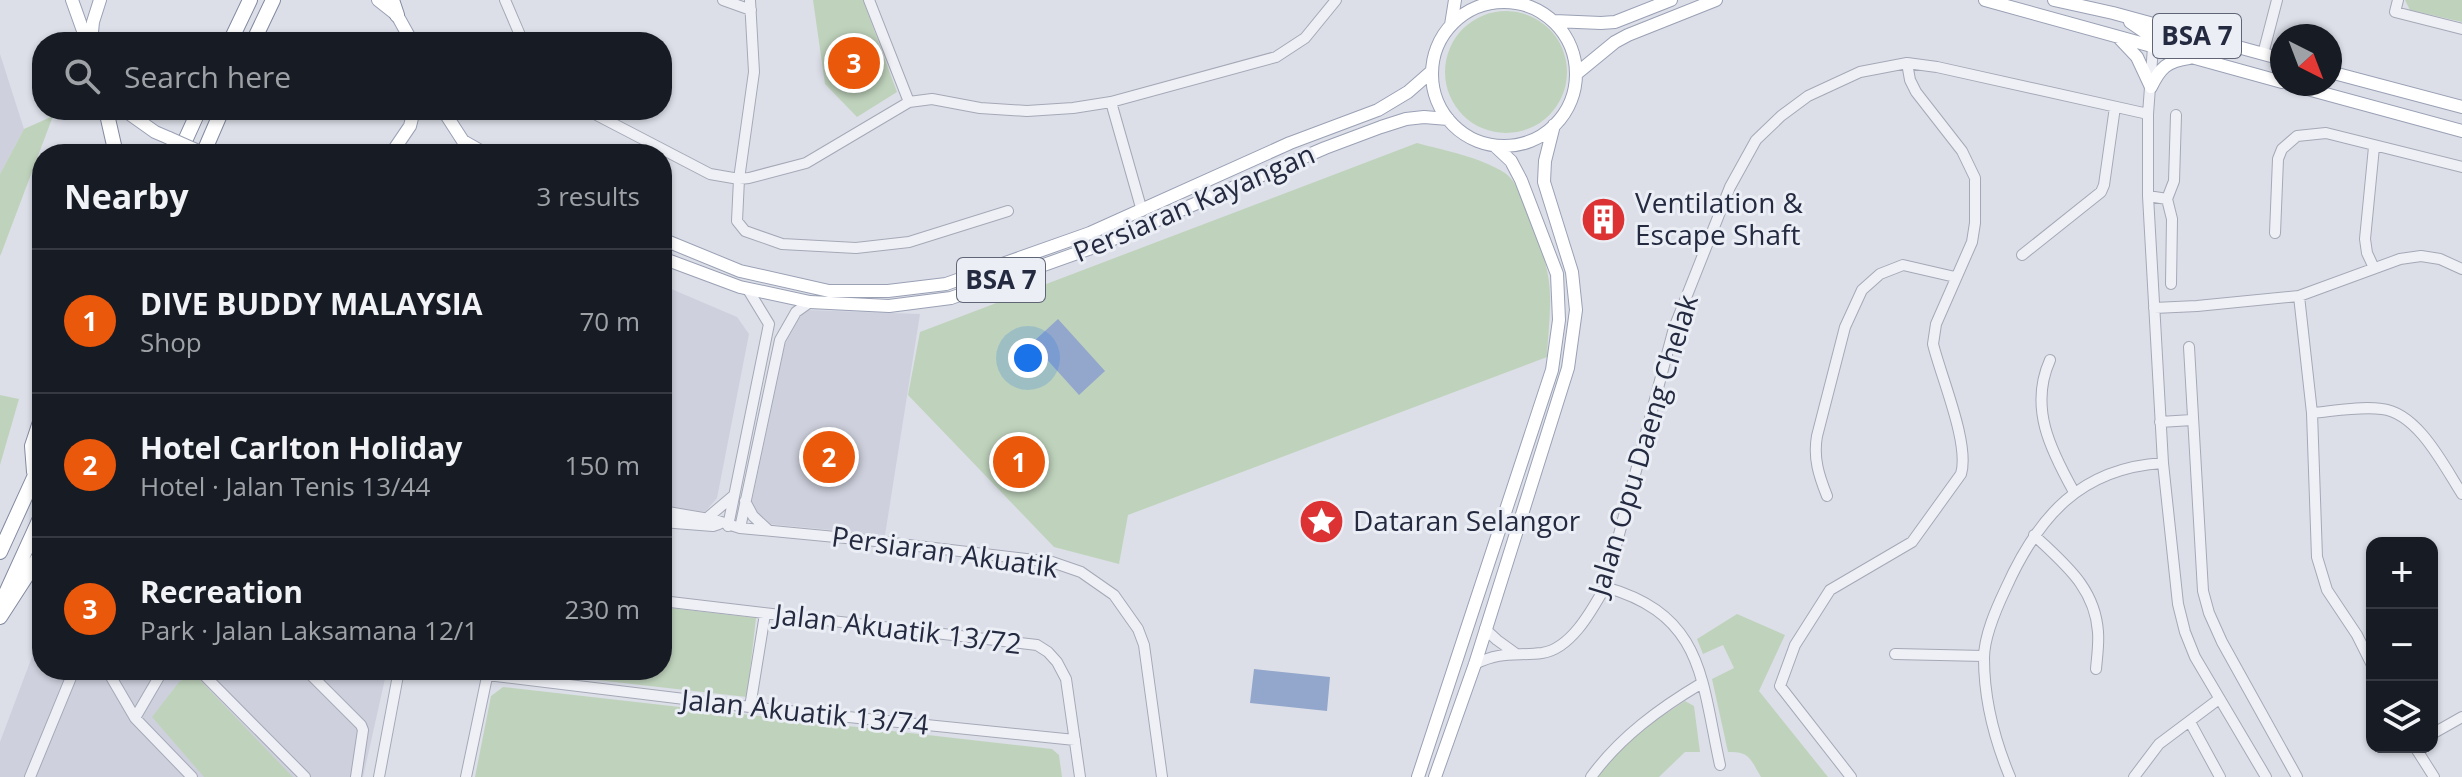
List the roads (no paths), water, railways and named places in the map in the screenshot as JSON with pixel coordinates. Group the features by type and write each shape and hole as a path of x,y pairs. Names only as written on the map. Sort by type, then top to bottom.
{"highway":[{"path":"235,32 250,0"},
{"path":"258,32 273,0"},
{"path":"108,120 114,144"},
{"path":"184,144 194,120"},
{"path":"208,144 218,120"},
{"path":"0,552 32,483"},
{"path":"0,606 32,536"},
{"path":"0,617 32,567"}],"main road":[{"path":"72,0 85,32"},
{"path":"91,32 100,0"},
{"path":"378,0 394,7 407,32"},
{"path":"1451,25 1455,0"},
{"path":"1554,21 1615,22 1671,0"},
{"path":"1576,74 1628,35 1716,0"},
{"name":"BSA 7","path":"1985,0 2270,79"},
{"name":"BSA 7","path":"2054,0 2270,56"},
{"path":"1500,1 1538,9 1554,21 1566,36 1574,54 1576,74 1574,93 1554,125 1539,137 1520,144 1495,146 1471,138 1448,119 1433,88 1432,71 1441,39 1451,25 1474,9 1500,1"},
{"path":"2113,13 2145,31 2153,47"},
{"path":"2118,37 2137,57 2151,87"},
{"path":"2151,87 2166,63 2192,57"},
{"name":"Persiaran Kayangan","path":"672,243 740,271 829,291 888,291 946,284 1090,233 1290,143 1378,110 1408,92 1432,71"},
{"path":"2342,75 2462,107"},
{"path":"2333,96 2462,131"},
{"name":"Persiaran Kayangan","path":"672,262 747,288 810,302 889,306 951,298 1097,246 1381,127 1415,118 1448,119"},
{"path":"138,120 155,132 182,144"},
{"path":"398,144 412,120"},
{"path":"449,120 468,144"},
{"path":"1435,777 1475,664 1568,368 1576,310 1572,272 1544,182 1545,161 1554,125"},
{"path":"1418,777 1552,370 1559,320 1557,274 1521,180 1511,161 1495,146"}],"street":[{"path":"505,0 519,32"},
{"path":"723,0 750,5 754,72 739,179 737,221 745,231 782,244 856,248 909,242 1008,211"},
{"path":"869,0 909,102"},
{"path":"672,154 710,174 739,179 806,163 909,102 932,99 980,108 1027,111 1111,102 1276,57 1305,38 1336,0"},
{"path":"2263,54 2277,0"},
{"path":"2396,6 2462,29"},
{"path":"2153,47 2148,114 2148,196 2163,463 2178,604 2195,657 2266,777"},
{"path":"1851,777 1780,686 1795,645 1830,590 1912,542 1961,474 1964,456 1933,344 1936,324 1972,242 1975,178 1962,151 1916,92 1907,63"},
{"name":"Jalan Opu Daeng Chelak","path":"1475,664 1487,658 1515,653 1544,653 1556,648 1575,633 1590,614 1605,587 1674,328 1730,187 1756,140 1781,116 1808,96 1860,72 1907,63 2148,114"},
{"path":"1111,102 1142,211"},
{"path":"2022,255 2101,192 2115,107"},
{"path":"2171,284 2172,219 2167,199 2174,181 2176,115"},
{"path":"606,120 652,144"},
{"path":"2275,233 2278,159 2282,149 2297,136 2326,133 2462,167"},
{"path":"2374,147 2365,239 2374,268"},
{"path":"2148,196 2167,199"},
{"path":"2154,308 2299,296 2400,259 2421,256 2440,259 2462,269"},
{"path":"1827,496 1818,473 1817,436 1845,327 1862,290 1880,274 1903,265 1955,277"},
{"path":"724,525 733,496 769,324 747,288"},
{"path":"2299,296 2312,413 2317,557 2327,590 2366,653"},
{"path":"740,528 780,340 796,312 810,302"},
{"path":"2189,347 2203,591 2222,642 2297,777"},
{"path":"2050,360 2040,395 2043,415 2048,439 2074,492"},
{"path":"2312,413 2380,408 2404,416 2417,428 2462,494"},
{"path":"2160,422 2192,420"},
{"path":"2010,777 1999,749 1989,704 1984,656 1998,605 2014,571 2034,535 2074,492 2108,474 2140,465 2163,463"},
{"path":"706,519 733,496"},
{"path":"745,501 753,516 768,530"},
{"name":"Persiaran Akuatik","path":"672,513 740,528 1052,562 1081,572 1114,595 1129,615 1144,645 1162,777"},
{"name":"Persiaran Akuatik","path":"672,523 724,525"},
{"path":"2034,535 2085,587 2098,632 2096,669"},
{"path":"1605,587 1651,604 1675,624 1692,650 1720,765"},
{"name":"Jalan Akuatik 13/72","path":"672,602 1037,645 1057,662 1066,679 1080,777"},
{"path":"750,707 765,614"},
{"path":"1485,629 1515,653"},
{"path":"1895,654 1984,656"},
{"path":"30,777 70,680"},
{"path":"113,680 135,718 192,777"},
{"path":"135,718 157,680"},
{"path":"209,680 305,777"},
{"path":"316,680 361,725 363,730 356,777"},
{"path":"379,777 397,680"},
{"path":"466,777 487,680"},
{"name":"Jalan Akuatik 13/74","path":"542,680 750,707 1075,740"},
{"path":"1591,777 1621,741 1673,700 1702,683"},
{"path":"2134,777 2159,744 2219,699"},
{"path":"2438,731 2462,717"},
{"path":"2190,722 2220,777"},
{"path":"2419,753 2434,777"}],"water":[{"path":"1058,319 1105,371 1079,395 1032,343"},
{"path":"1254,669 1330,677 1327,711 1250,703"}],"place":[{"name":"Recreation","path":"854,63"},
{"name":"Ventilation & Escape Shaft","path":"1604,219"},
{"name":"Hotel Carlton Holiday","path":"829,457"},
{"name":"DIVE BUDDY MALAYSIA","path":"1019,462"},
{"name":"Dataran Selangor","path":"1322,521"}]}
